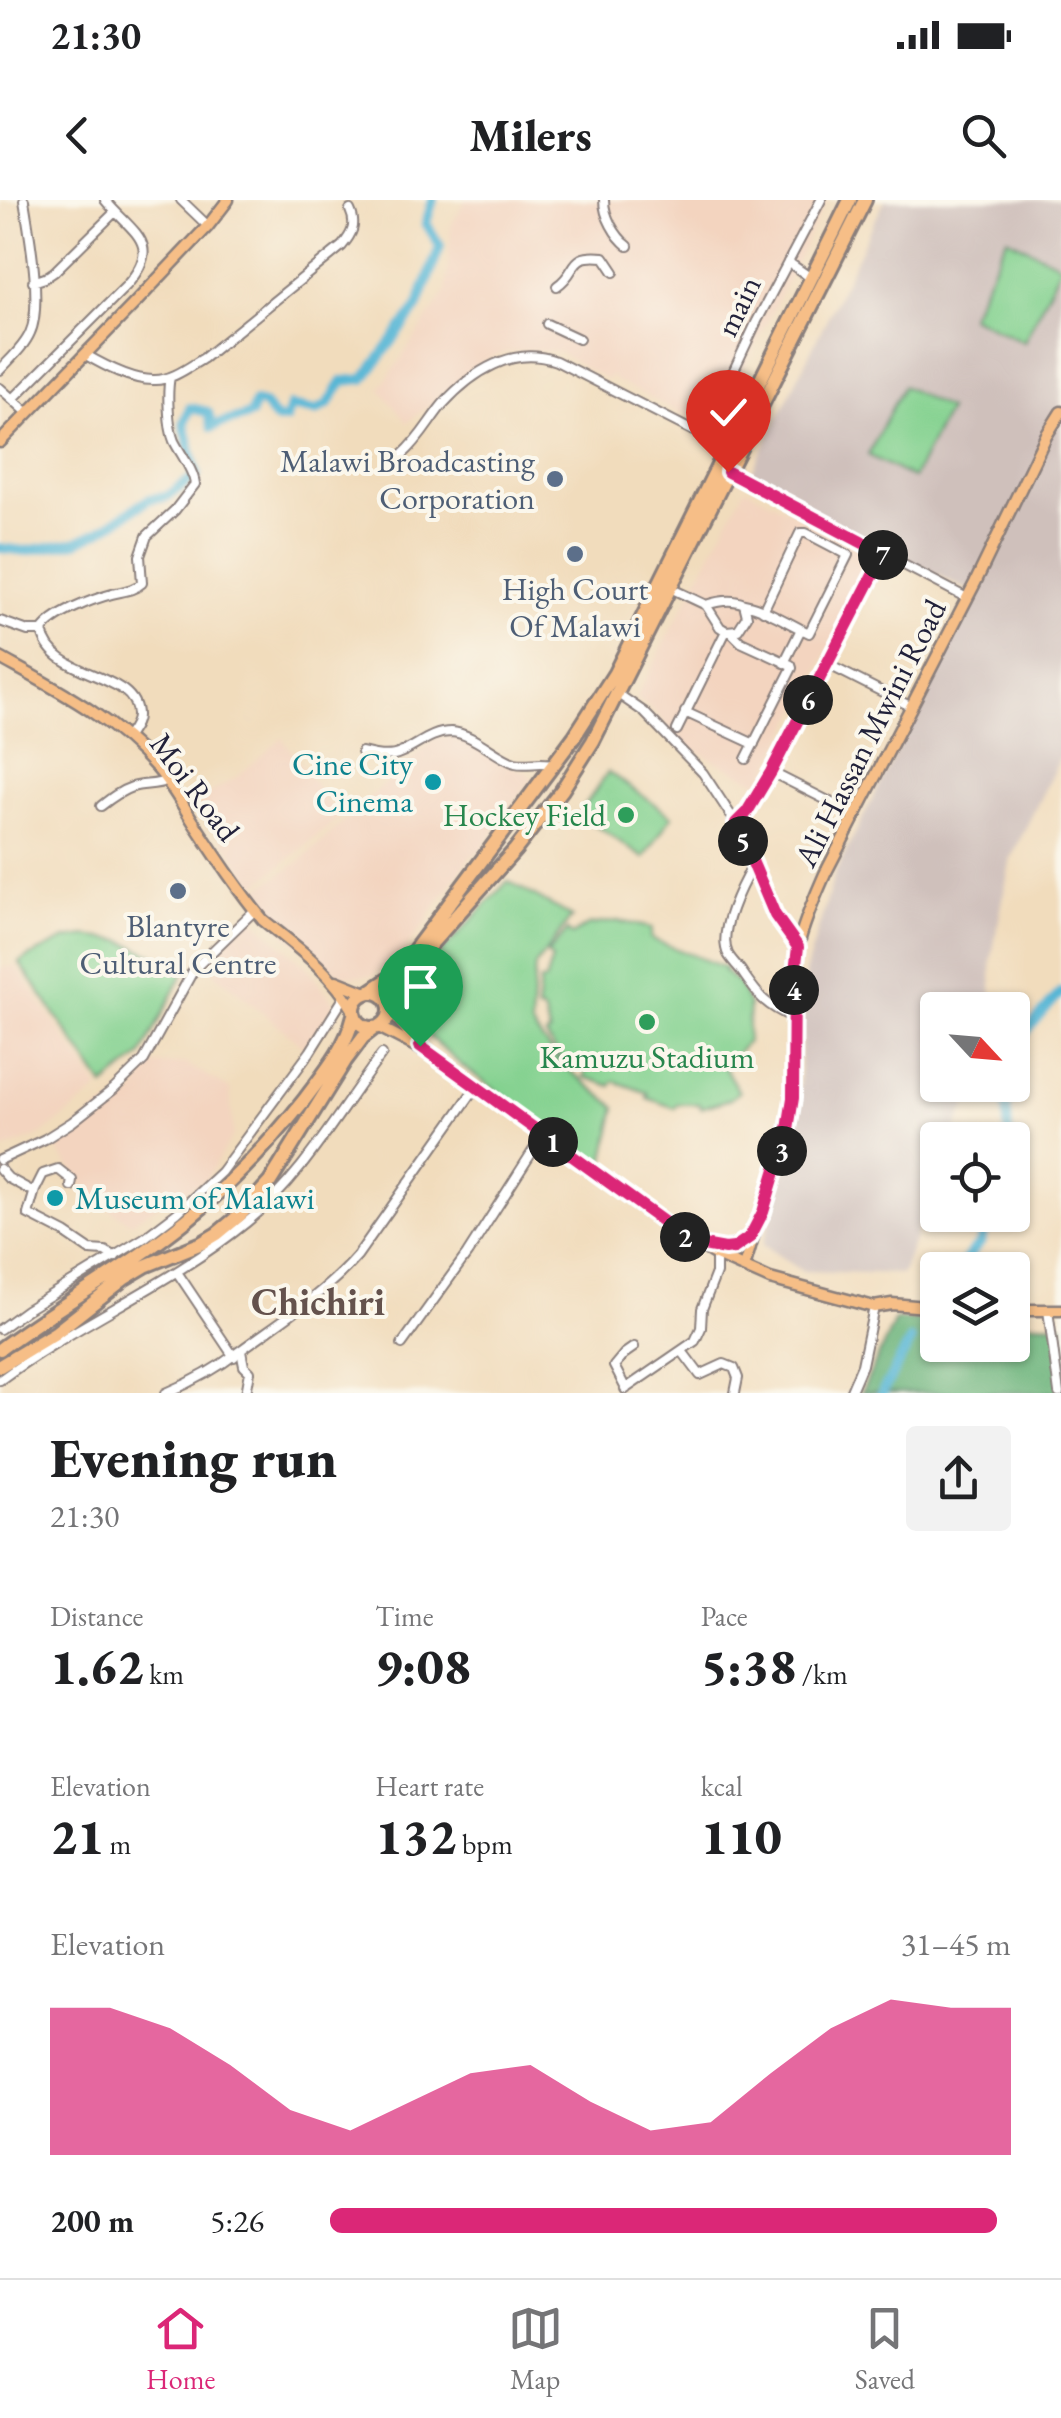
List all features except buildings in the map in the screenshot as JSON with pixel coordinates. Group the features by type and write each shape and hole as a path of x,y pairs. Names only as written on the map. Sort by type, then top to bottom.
{"highway":[{"path":"0,1366 55,1333 126,1263 202,1243 252,1204 270,1182 344,1061 363,1037 385,1023 396,988 406,972 516,850 562,790 618,694 728,472 850,200"},
{"path":"0,1349 186,1221 260,1151 340,1053 357,1000 402,967 592,711 625,656 728,445 820,270 865,200"},
{"path":"551,768 562,790"},
{"path":"368,992 381,994 390,1010"},
{"path":"354,1013 361,1025 376,1028"}],"main road":[{"path":"0,442 208,226 228,200"},
{"name":"Ali Hassan Mwini Road","path":"744,1268 788,1129 793,1098 794,980 807,918 825,874 1061,412"},
{"name":"Moi Road","path":"0,658 94,711 127,738 166,781 263,920 327,974"},
{"path":"327,974 368,992"},
{"path":"327,974 354,1013"},
{"path":"390,1010 420,1046"},
{"path":"376,1028 420,1046 656,1218 716,1255 770,1278 874,1307 920,1306"},
{"path":"698,1244 734,1248 750,1237 757,1223"},
{"path":"754,1240 758,1268 770,1278"},
{"path":"1030,1310 1061,1310"}],"street":[{"path":"0,370 30,334 35,316 24,200"},
{"path":"13,399 126,286 141,266 142,242 106,200"},
{"path":"181,200 208,226"},
{"path":"604,200 614,232 628,246"},
{"name":"main","path":"703,436 821,200"},
{"path":"86,355 132,375 154,380 170,377 204,358 342,246 352,234 354,219 350,210"},
{"path":"34,282 54,272 115,212"},
{"path":"556,286 566,278 574,260 581,257 604,257 614,272"},
{"path":"788,262 820,270"},
{"path":"547,324 579,339"},
{"path":"403,454 422,436 444,404 473,377 506,358 529,356 556,361 728,445"},
{"path":"127,738 137,716 130,696 120,687 56,656 42,631 46,624 85,604 140,586 140,556 146,536 175,510 195,484 171,430 170,377"},
{"path":"0,388 28,413"},
{"path":"728,472 968,598"},
{"path":"706,605 732,600 763,610 808,633 846,553 800,533 763,610"},
{"path":"736,823 771,772 884,554"},
{"path":"670,588 706,605 720,627 741,642 791,665 792,670 746,759"},
{"path":"676,730 729,631 742,626 747,616 744,604"},
{"path":"0,621 28,631 42,631"},
{"path":"784,662 801,629"},
{"path":"827,664 910,706"},
{"path":"618,694 644,712 702,773 736,823 775,915 798,947"},
{"path":"686,712 754,744"},
{"path":"362,752 398,755 417,742 450,732 514,763 546,762 551,768"},
{"path":"771,772 856,814"},
{"path":"101,806 135,786 166,781"},
{"path":"753,865 726,930 726,952 770,1008 794,1018"},
{"path":"0,1160 72,1122 144,1060 194,968 255,910"},
{"path":"0,1328 40,1302 126,1263 144,1238 222,1172 310,1052 345,996"},
{"path":"0,1380 178,1272 246,1223 283,1188 382,1054"},
{"path":"166,1393 237,1354 343,1272 476,1087"},
{"path":"402,1344 468,1254 544,1135"},
{"path":"0,1169 26,1189 35,1190"},
{"path":"71,1186 72,1180 64,1171 54,1169 43,1174 28,1214 65,1232 90,1250 105,1251 164,1280"},
{"path":"634,1347 614,1366 627,1391 695,1342 716,1274 716,1255"},
{"path":"178,1272 250,1372 246,1393"},
{"path":"850,1393 862,1364 874,1307"},
{"path":"1048,1310 1059,1393"},
{"path":"682,1351 700,1375 724,1364 734,1368 738,1378 735,1393"}],"shaded area":[{"path":"465,200 827,200 714,430 612,379 613,376 608,380 559,352 535,350 506,352 484,361 407,423 380,389 446,292 451,226"},
{"path":"885,200 1061,200 1061,756 1011,858 991,961 992,992 920,992 920,1102 967,1102 959,1122 920,1122 920,1224 902,1274 802,1271 763,1245 797,1126 805,973 835,873 976,594 749,477"},
{"path":"745,488 876,556 761,784 684,745 654,711 636,698"},
{"path":"457,736 533,778 397,960 371,976 345,976 327,967 272,920 256,890 299,862 436,737"},
{"path":"282,738 340,818 254,887 197,801 238,776"},
{"path":"251,917 309,969 335,1004 305,1048 209,968 234,932"},
{"path":"16,966 100,1089 41,1135 0,1151 0,968"},
{"path":"185,1063 230,1089 233,1135 206,1180 131,1223 83,1185 56,1148 100,1109 132,1096 151,1065"}],"green space":[{"path":"1007,238 1061,265 1024,342 970,316"},
{"path":"903,386 948,409 913,478 868,455"},
{"name":"Hockey Field","path":"608,772 672,816 644,858 579,814"},
{"path":"508,881 572,917 535,966 531,1025 559,1062 616,1107 603,1167 462,1066 413,1022 434,960"},
{"name":"Kamuzu Stadium","path":"618,921 652,928 651,939 726,968 724,971 739,983 749,1005 747,1042 724,1067 739,1092 730,1099 701,1108 700,1104 677,1104 675,1108 614,1081 611,1086 584,1077 586,1071 567,1057 561,1060 546,1036 550,1033 543,1011 537,1010 540,981 545,981 552,959 547,954 567,931 572,935 588,925"},
{"path":"86,936 123,941 185,970 141,1056 104,1086 19,962 66,939"},
{"path":"895,1320 920,1320 920,1362 1030,1362 1030,1323 1061,1324 1061,1393 861,1393"}],"waterway":[{"path":"0,548 26,551 77,542 149,499 166,497 197,475 184,423 190,408 208,412 212,427 251,414 255,402 263,404 276,419 286,419 290,406 316,411 328,404 343,381 364,379 417,308 440,246 426,223 433,200"},
{"path":"1030,1027 1061,992"},
{"path":"1006,1102 1008,1122"},
{"path":"972,1252 984,1232"},
{"path":"882,1393 911,1340"}],"place":[{"name":"Malawi Broadcasting Corporation","path":"555,479"},
{"name":"High Court Of Malawi","path":"575,554"},
{"name":"Cine City Cinema","path":"433,782"},
{"name":"Hockey Field","path":"626,815"},
{"name":"Blantyre Cultural Centre","path":"178,891"},
{"name":"Kamuzu Stadium","path":"647,1022"},
{"name":"Museum of Malawi","path":"55,1198"}],"district":[{"name":"Chichiri","path":"318,1302"}],"route":[{"path":"420,1046 682,1235 698,1244 725,1249 742,1244 752,1235 780,1156 793,1098 798,947 775,915 736,823 771,772 884,554 728,472"}]}
